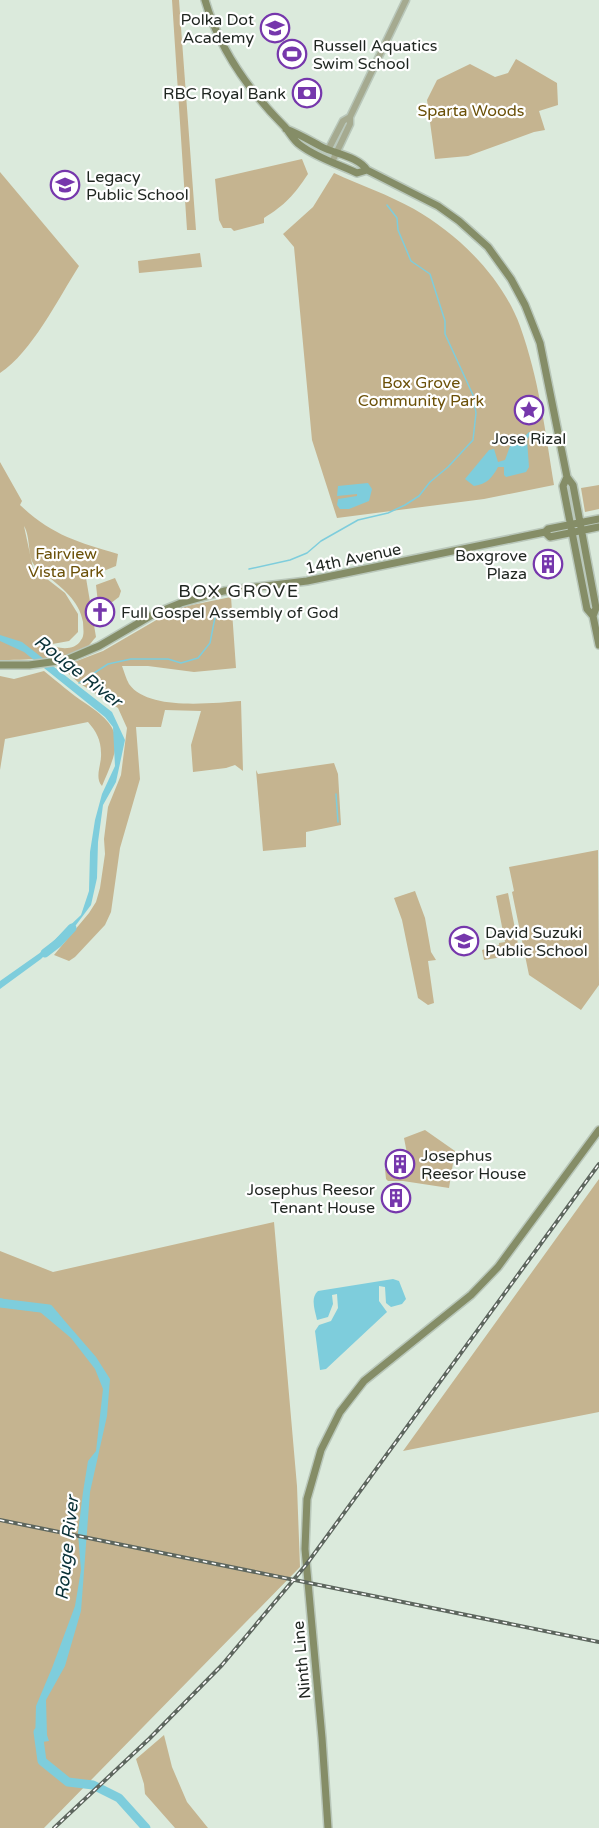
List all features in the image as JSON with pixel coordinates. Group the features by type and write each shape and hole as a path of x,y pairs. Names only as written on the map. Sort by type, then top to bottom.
{"main road":[{"path":"205,0 226,51 244,82 297,143 317,156 357,173 367,170"},
{"path":"286,129 362,164 367,170 430,202 459,220 488,247 511,279 525,304 540,343 567,477 573,485 581,526 596,608 593,616"},
{"path":"567,477 563,486 587,609 593,616 599,645"},
{"name":"14th Avenue","path":"0,665 29,665 66,660 99,646 154,614 181,603 224,591 307,581 545,532 548,529 581,526 599,519"},
{"name":"14th Avenue","path":"581,526 599,527"},
{"name":"Ninth Line","path":"328,1828 305,1549 306,1510 315,1467 328,1435 352,1396 381,1366 471,1295 488,1278 519,1240 599,1130"}],"street":[{"path":"332,162 350,124 350,117 406,0"},
{"path":"328,150 343,121 350,117"}],"green space":[{"path":"172,0 179,0 196,230 187,230"},
{"name":"Sparta Woods","path":"516,59 557,83 558,105 539,111 545,130 468,156 435,159 427,100 437,80 470,64 495,77 508,73"},
{"path":"302,159 308,174 289,199 264,218 264,223 234,231 231,228 223,228 219,220 215,179"},
{"path":"0,172 79,266 34,339 12,364 0,373"},
{"name":"Box Grove Community Park","path":"334,173 395,199 430,219 477,258 502,291 512,308 527,346 541,405 554,485 484,499 337,518 312,440 294,247 283,234 313,207"},
{"path":"200,253 202,267 139,273 138,261"},
{"name":"Fairview Vista Park","path":"0,462 22,501 20,505 43,524 90,546 118,554 116,566 86,578 96,637 87,647 79,652 57,657 0,660","holes":["24,526 35,566 69,595 81,614 83,636 78,644 70,648 47,645 69,641 78,632 78,614 65,593 33,568"]},
{"path":"599,485 599,509 585,512 581,488"},
{"path":"115,578 121,591 119,597 111,603 98,603 96,585"},
{"path":"231,597 236,668 194,672 148,666 122,666 129,684 138,693 150,698 181,703 241,701 243,771 235,765 193,772 191,745 201,711 165,710 161,727 136,727 140,779 120,848 111,912 105,925 75,957 69,961 54,955 96,902 105,854 104,839 108,807 121,775 127,728 118,708 79,683 61,667 103,651 177,608"},
{"path":"44,671 98,713 113,730 116,739 113,759 102,786 99,779 100,744 96,732 88,722 5,739 0,770 0,676 14,679"},
{"path":"334,763 338,774 341,825 306,832 306,847 263,851 256,770 258,774"},
{"path":"598,850 599,985 581,1010 529,975 509,867"},
{"path":"415,891 425,918 431,952 436,960 428,961 434,1003 428,1005 418,998 402,920 394,898"},
{"path":"508,893 520,954 484,960 482,950 505,942 496,896"},
{"path":"425,1130 455,1151 449,1188 388,1181 385,1169 410,1169 404,1138"},
{"path":"599,1179 599,1412 403,1451"},
{"path":"274,1222 297,1486 300,1567 44,1828 0,1828 0,1251 53,1272"},
{"path":"164,1735 172,1767 187,1802 208,1828 175,1828 145,1794 136,1759"}],"water":[{"path":"531,432 527,440 529,467 526,472 506,477 504,467 498,467 482,484 474,486 465,479 489,450 494,449 498,462 505,460 513,438 519,434 525,436"},
{"path":"368,483 372,489 369,501 349,509 340,509 337,505 338,499 357,496 357,494 337,496 338,486"},
{"path":"0,635 22,642 112,712 125,740 116,782 103,805 98,842 97,878 91,905 70,933 41,959 0,989 0,981 44,950 81,915 89,891 90,852 95,820 102,794 115,766 113,727 105,717 24,652 0,641"},
{"path":"393,1279 399,1281 406,1299 402,1304 391,1307 386,1303 385,1287 379,1286 379,1301 387,1312 326,1369 320,1370 315,1331 319,1325 331,1321 338,1308 337,1294 332,1295 333,1304 328,1317 317,1320 314,1297 318,1291"},
{"path":"0,1298 57,1312 96,1357 110,1379 107,1416 90,1492 81,1611 65,1666 46,1700 49,1741 35,1743 36,1706 75,1606 81,1570 78,1533 83,1492 88,1461 96,1451 103,1389 95,1369 71,1338 40,1312 0,1307"}],"waterway":[{"path":"249,569 290,560 307,553 321,541 358,520 388,513 405,505 419,496 473,440 476,413 473,395 445,334 445,321 430,274 411,261 398,230 397,218 387,205"},
{"path":"79,683 108,664 131,659 168,659 181,663 198,658 210,643 217,607"},
{"path":"336,794 338,822"},
{"name":"Rouge River","path":"45,953 72,928"},
{"name":"Rouge River","path":"0,1303 49,1309 58,1320"},
{"name":"Rouge River","path":"38,1732 42,1761 68,1782 93,1785 119,1798 146,1828"}],"railway":[{"path":"54,1828 149,1739 222,1665 306,1565 599,1164"},
{"path":"0,1520 599,1642"}],"place":[{"name":"Polka Dot Academy","path":"275,28"},
{"name":"Russell Aquatics Swim School","path":"292,54"},
{"name":"RBC Royal Bank","path":"307,93"},
{"name":"Legacy Public School","path":"65,185"},
{"name":"Jose Rizal","path":"529,410"},
{"name":"Boxgrove Plaza","path":"548,564"},
{"name":"Full Gospel Assembly of God","path":"100,612"},
{"name":"David Suzuki Public School","path":"464,941"},
{"name":"Josephus Reesor House","path":"400,1164"},
{"name":"Josephus Reesor Tenant House","path":"396,1198"}],"district":[{"name":"BOX GROVE","path":"239,591"}]}
